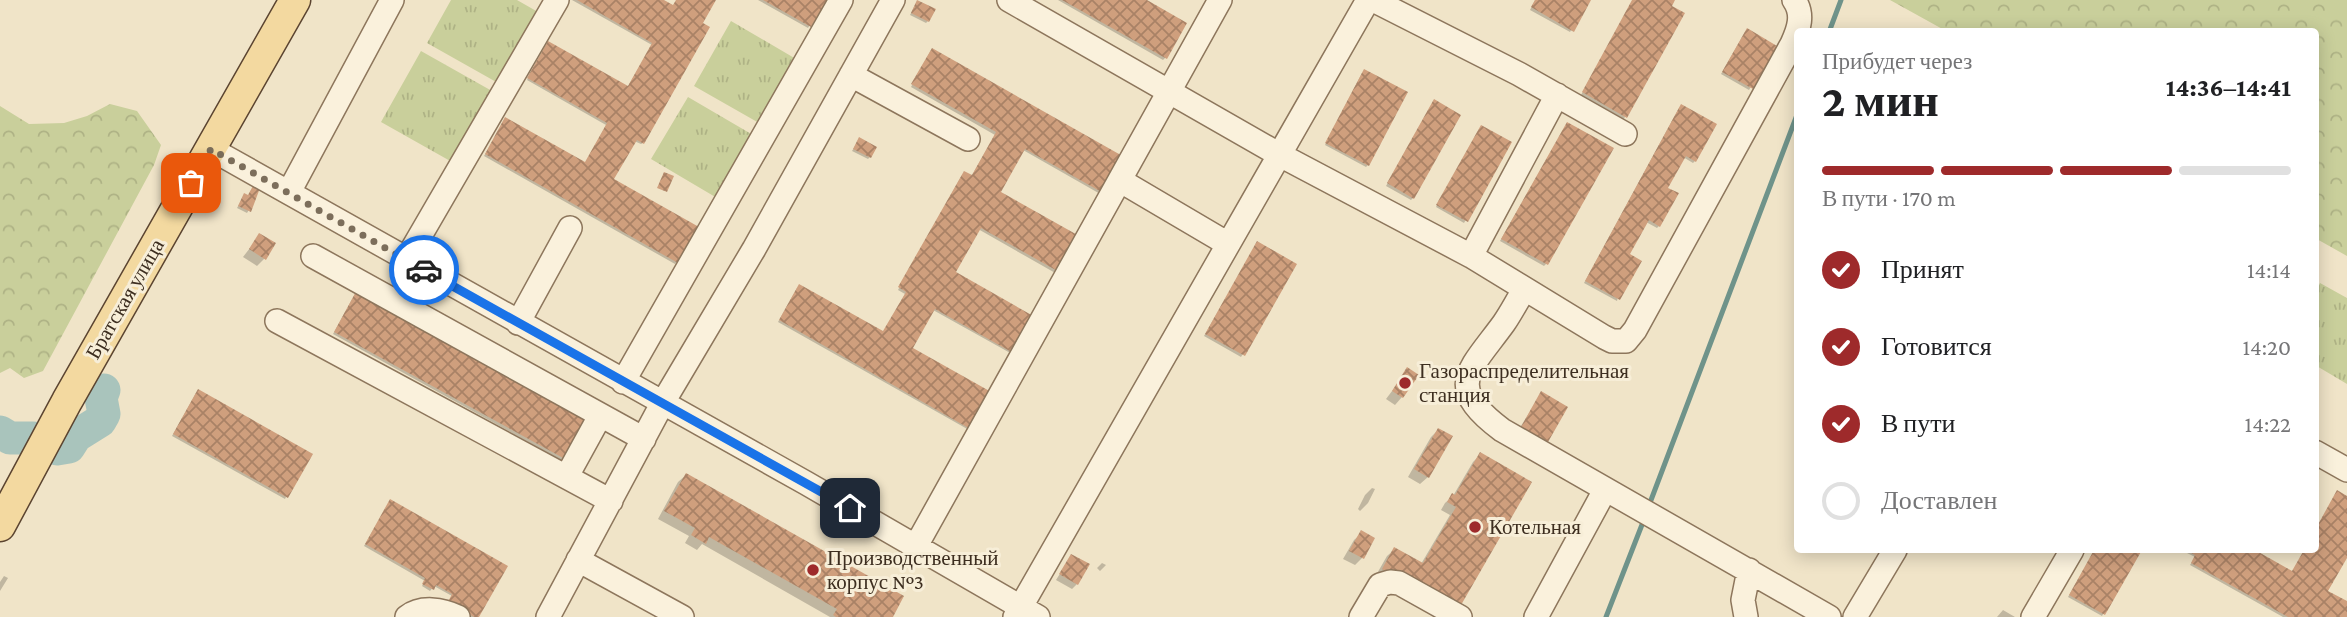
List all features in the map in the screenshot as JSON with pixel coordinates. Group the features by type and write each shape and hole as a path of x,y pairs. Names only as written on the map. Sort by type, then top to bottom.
{"main road":[{"name":"Братская улица","path":"1,522 295,0"}],"lane":[{"path":"289,192 392,0"},
{"path":"406,260 557,0"},
{"path":"624,382 841,0"},
{"path":"548,617 662,404 754,249 892,0"},
{"path":"1009,0 1279,155 1471,256 1612,341 1626,341 1631,336 1794,38"},
{"path":"916,546 1220,0"},
{"path":"211,149 916,546 1025,614 1228,244 1368,0"},
{"path":"1373,0 1557,95 1625,134"},
{"path":"1794,0 1798,5 1800,19 1797,28"},
{"path":"851,75 968,139"},
{"path":"1471,256 1557,95"},
{"path":"1121,181 1228,244"},
{"path":"518,323 570,228"},
{"path":"313,256 644,439"},
{"path":"1524,290 1470,368 1467,389 1469,397 1481,413 1502,430 1829,617"},
{"path":"277,321 611,501"},
{"path":"567,476 600,416"},
{"path":"2319,455 2347,470"},
{"path":"1535,617 1605,490"},
{"path":"1855,617 1893,553"},
{"path":"2033,617 2070,553"},
{"path":"579,560 682,617"},
{"path":"1746,617 1743,600 1749,570"},
{"path":"1361,617 1380,585 1390,582 1398,583 1460,617"},
{"path":"407,617 419,611 437,610 458,617"}],"green space":[{"path":"451,0 517,0 538,12 498,83 427,43"},
{"path":"1890,0 2347,0 2347,256 2319,240 2319,28 1941,28"},
{"path":"731,21 796,59 759,123 694,86"},
{"path":"421,51 492,91 452,162 381,122"},
{"path":"688,97 753,135 717,198 651,159"},
{"path":"110,104 137,111 161,145 154,165 43,371 24,378 10,368 0,373 0,106 29,124 64,123 87,116"},
{"path":"2319,285 2347,298 2347,384 2319,367"}],"building":[{"path":"577,0 664,0 673,5 676,0 716,0 703,23 710,27 644,144 637,140 614,179 699,227 678,263 485,154 505,117 585,162 607,123 527,78 548,41 628,86 652,43"},
{"path":"763,0 827,0 811,27"},
{"path":"917,0 936,9 929,22 911,13"},
{"path":"1062,0 1147,0 1187,23 1167,59"},
{"path":"1535,0 1591,0 1574,32 1531,7"},
{"path":"1632,0 1675,0 1672,6 1685,13 1627,118 1582,92"},
{"path":"1747,28 1777,46 1753,89 1722,72"},
{"path":"932,48 1126,158 1105,194 1025,149 1001,192 1081,237 1061,273 981,228 956,272 1035,317 1015,354 935,309 913,348 993,393 972,430 779,320 799,284 883,331 906,292 898,287 964,171 972,175 996,132 911,84"},
{"path":"1364,69 1408,92 1369,166 1325,143"},
{"path":"1434,99 1461,115 1414,199 1387,183"},
{"path":"1681,104 1717,124 1696,162 1686,156 1668,188 1679,193 1660,227 1649,220 1630,254 1642,261 1620,300 1585,281"},
{"path":"1567,122 1614,148 1548,265 1501,239"},
{"path":"1481,125 1512,142 1468,222 1436,205"},
{"path":"859,137 877,147 871,158 853,149"},
{"path":"664,172 674,176 667,192 657,188"},
{"path":"254,184 260,188 251,212 238,206 244,193 248,195"},
{"path":"259,233 276,243 266,260 249,249"},
{"path":"1257,241 1297,264 1245,356 1205,334"},
{"path":"358,288 589,415 565,459 334,332"},
{"name":"Газораспределительная станция","path":"1407,367 1419,375 1403,398 1392,391"},
{"path":"198,389 313,454 288,498 173,434"},
{"path":"1541,391 1568,407 1548,442 1521,427"},
{"path":"1438,428 1453,436 1429,478 1414,469"},
{"name":"Котельная","path":"1480,452 1532,482 1457,612 1382,569 1394,547 1423,563 1456,507 1447,502 1452,493 1455,495"},
{"name":"Производственный корпус №3","path":"686,473 904,596 893,617 836,617 833,615 837,609 709,537 706,544 691,535 695,528 664,511"},
{"path":"2337,490 2347,496 2347,558 2328,591 2347,601 2347,617 2288,617 2191,563 2195,555 2191,553 2260,553 2292,571 2302,553 2319,553 2319,523"},
{"path":"390,499 508,566 479,617 474,617 448,602 452,594 436,585 434,590 422,584 425,578 365,544"},
{"path":"1361,530 1375,538 1364,559 1349,551"},
{"path":"2092,553 2140,553 2105,615 2069,595"},
{"path":"1071,554 1090,564 1078,585 1059,574"}],"waterway":[{"path":"1830,28 1841,0"},
{"path":"1648,508 1794,123"},
{"path":"57,449 69,447 76,436 100,421 104,414 101,398 104,390"},
{"path":"0,432 10,438 33,438"},
{"path":"1606,617 1645,517"}],"way so far":[{"path":"191,183 211,149 424,270"}],"place":[{"name":"Газораспределительная станция","path":"1405,383"},
{"name":"Котельная","path":"1475,527"},
{"name":"Производственный корпус №3","path":"813,570"}],"route":[{"path":"424,270 850,508"}]}
